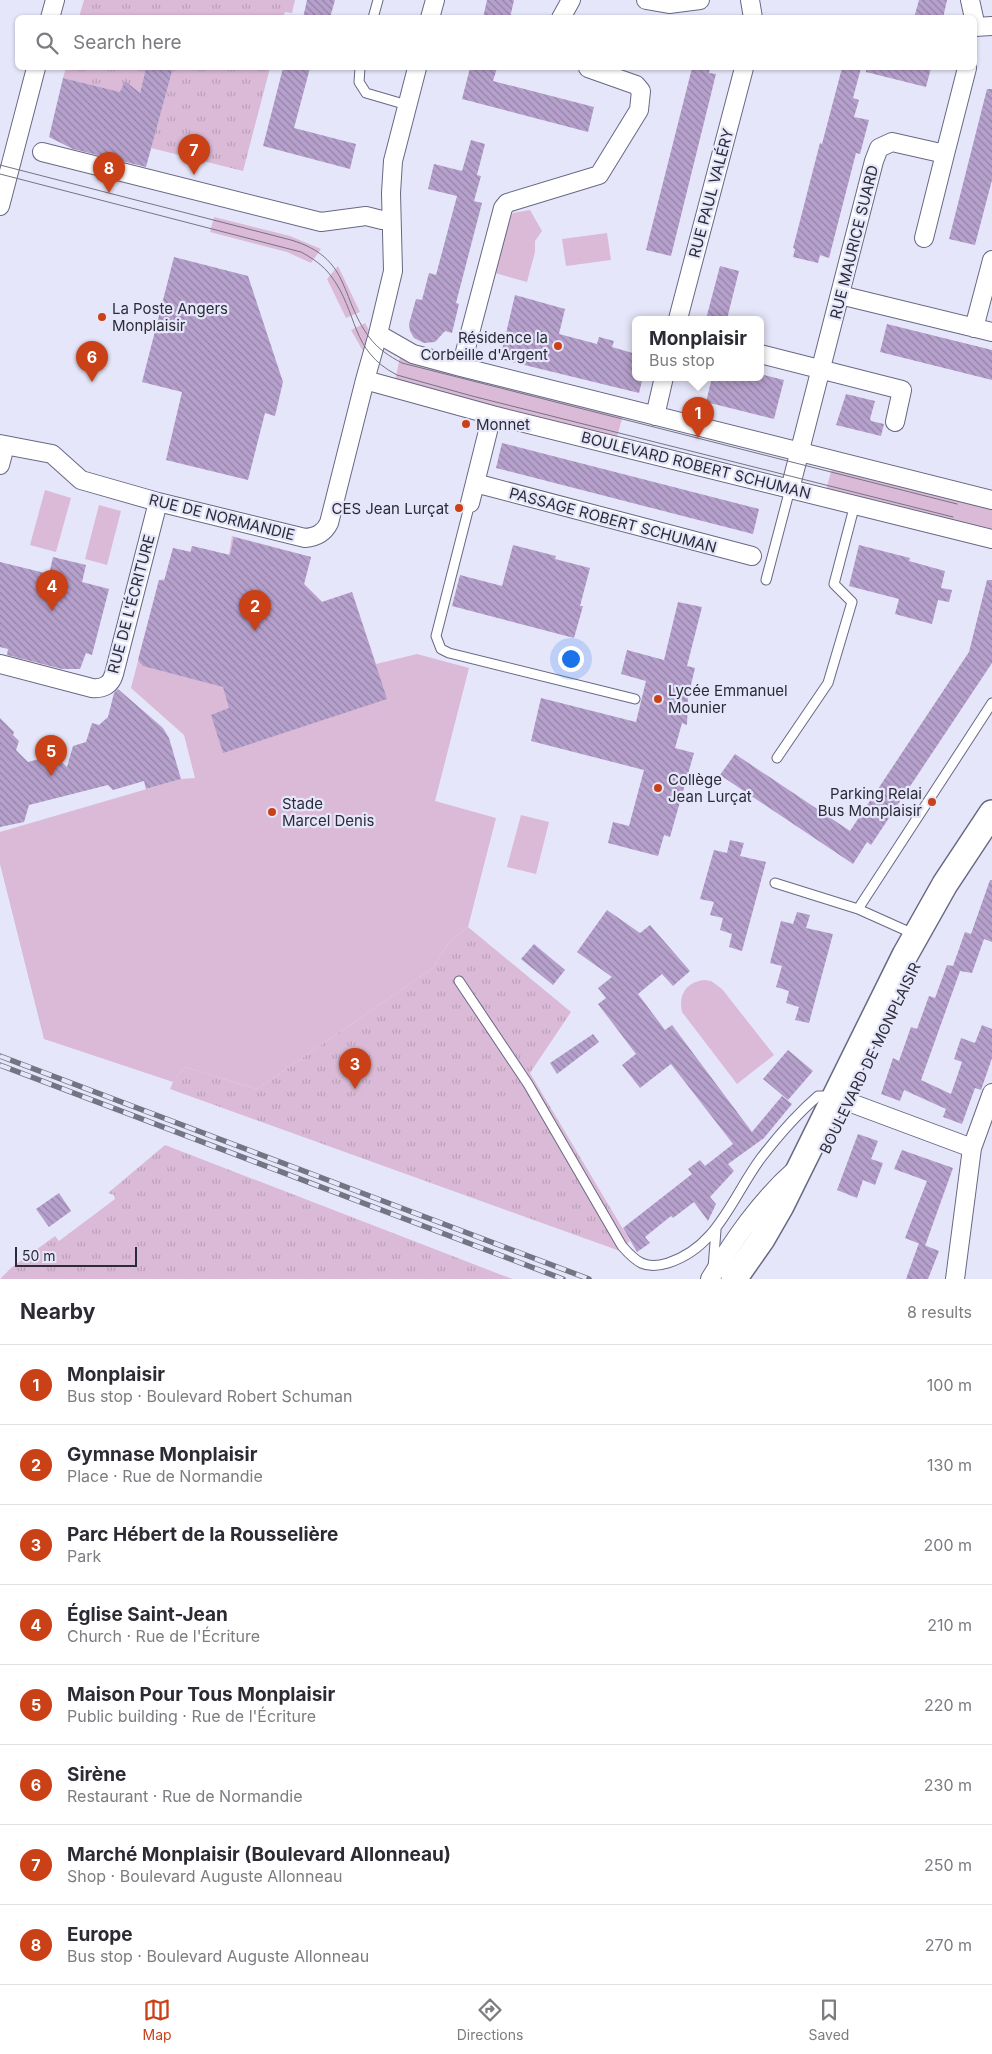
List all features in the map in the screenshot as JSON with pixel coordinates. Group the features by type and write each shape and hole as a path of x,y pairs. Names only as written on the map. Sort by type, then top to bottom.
{"main road":[{"name":"BOULEVARD DE MONPLAISIR","path":"750,1279 794,1210 841,1099 916,935 945,884 992,813"},
{"name":"BOULEVARD DE MONPLAISIR","path":"719,1277 766,1231 947,907 992,838"}],"street":[{"path":"51,15 55,0"},
{"path":"431,15 435,0"},
{"path":"564,15 571,0"},
{"path":"646,0 669,4 700,0"},
{"path":"750,0 752,15"},
{"path":"970,0 973,15"},
{"path":"977,28 992,26"},
{"path":"0,206 7,152 35,70"},
{"name":"RUE DE NORMANDIE","path":"2,445 52,454 81,480 158,502 306,538 323,532 329,523 393,271 394,254 387,220 391,178 417,70"},
{"path":"460,367 503,208 507,203 599,175 639,110 641,92 636,85 594,70"},
{"name":"RUE PAUL VALÉRY","path":"679,316 743,70"},
{"path":"924,238 966,70"},
{"name":"RUE MAURICE SUARD","path":"790,489 874,161 879,148 892,142 945,154"},
{"path":"42,152 321,222 366,216 387,220"},
{"path":"974,328 992,260"},
{"path":"840,295 992,332"},
{"path":"378,334 414,354 460,367 992,500"},
{"path":"764,355 902,390 895,422"},
{"name":"BOULEVARD ROBERT SCHUMAN","path":"365,380 492,415 992,539"},
{"path":"655,416 663,381"},
{"path":"470,503 492,415"},
{"path":"0,465 2,445"},
{"name":"PASSAGE ROBERT SCHUMAN","path":"475,484 752,556"},
{"name":"RUE DE L'ÉCRITURE","path":"0,664 92,688 102,688 110,682 114,674 158,502"},
{"path":"955,1279 972,1148 992,1093"},
{"path":"841,1099 972,1148"}],"lane":[{"path":"375,15 378,0"},
{"path":"360,70 359,82 366,93 408,105"},
{"path":"766,580 790,489"},
{"path":"470,503 436,636 441,649 449,653 522,672 635,699"},
{"path":"777,758 828,683 852,602 834,584 832,576 855,504"},
{"path":"858,909 992,703"},
{"path":"775,883 858,909 916,935"},
{"path":"459,981 528,1084 622,1246 634,1261 646,1265 660,1266 687,1256 700,1247 716,1230 761,1158 802,1109 818,1096 841,1099"},
{"path":"716,1230 719,1277"}],"green space":[{"path":"84,0 295,0 292,13 285,12 284,15 80,15"},
{"path":"65,70 146,70 139,97 63,78"},
{"path":"172,70 269,70 243,171 151,148"},
{"path":"530,210 542,231 535,241 535,252 527,282 495,273 511,216 513,213"},
{"path":"214,217 290,236 321,249 311,263 287,252 210,232"},
{"path":"607,233 611,260 566,266 562,239"},
{"path":"338,266 360,312 346,318 327,279"},
{"path":"365,323 369,330 363,351 351,330"},
{"path":"400,357 623,415 617,437 395,381"},
{"path":"832,468 992,509 992,532 826,490"},
{"path":"45,490 71,498 56,552 30,545"},
{"path":"99,505 121,511 107,565 85,559"},
{"name":"Stade Marcel Denis","path":"232,536 311,557 304,584 322,602 352,592 376,664 417,654 469,668 435,801 496,818 468,927 449,942 433,968 257,1089 185,1067 173,1082 44,1039 0,864 0,832 181,779 195,778 184,735 131,688 159,580 165,579 173,548 190,552 192,546 229,555"},
{"path":"521,815 549,822 536,874 507,867"},
{"path":"468,927 571,1012 530,1073 630,1241 620,1251 170,1089 185,1067 257,1089 433,968 449,942"},
{"path":"704,980 711,981 722,989 774,1055 737,1084 682,1012 681,1000 685,990 693,983"},
{"path":"165,1145 513,1279 0,1279 11,1268 55,1236 59,1241 115,1199 114,1195 108,1193"}],"building":[{"path":"307,0 335,0 331,15 304,15"},
{"path":"487,0 514,0 511,15 484,15"},
{"path":"919,0 947,0 944,15 915,15"},
{"path":"146,70 172,70 146,167 73,149 49,137 63,78 120,92 125,81 140,93"},
{"path":"282,70 309,70 294,128 356,144 350,169 263,146"},
{"path":"469,70 496,70 493,81 594,107 588,132 462,99"},
{"path":"691,70 710,70 709,73 716,74 671,256 646,250"},
{"path":"841,70 860,70 853,98 859,100 854,117 869,120 860,154 856,153 829,258 820,255 818,263 793,257 795,249 793,248 820,143 822,144"},
{"path":"866,70 930,70 926,87 866,72"},
{"path":"987,89 992,89 992,180 975,245 949,239"},
{"path":"471,140 485,144 477,175 481,176 474,201 482,203 456,303 459,304 452,333 445,331 435,342 424,343 414,338 409,324 416,299 422,300 429,273 436,275 457,196 428,189 434,164 462,171"},
{"path":"174,257 248,276 283,382 275,416 265,413 248,480 166,460 182,392 142,382"},
{"path":"720,266 739,271 728,316 707,316"},
{"name":"Résidence la Corbeille d'Argent","path":"515,295 565,309 559,334 597,344 599,337 614,341 612,347 632,353 632,381 642,381 639,393 500,359"},
{"path":"887,324 992,350 992,380 880,352"},
{"path":"764,375 784,380 774,419 706,402 711,381 764,381"},
{"path":"846,394 875,401 870,419 871,421 884,424 881,436 836,425"},
{"path":"502,443 759,509 753,534 496,468"},
{"path":"234,537 311,557 304,584 322,602 352,592 387,699 223,753 211,715 229,708 223,687 143,666 138,660 159,580 164,581 173,548 191,552 192,546 230,555"},
{"path":"513,545 556,556 555,559 590,568 580,606 583,606 574,638 452,606 460,575 502,586"},
{"path":"859,545 910,558 909,561 945,571 941,588 952,590 949,602 938,600 932,624 895,614 899,599 849,586"},
{"path":"53,557 86,565 82,582 109,589 92,655 86,653 80,669 62,669 7,655 8,649 0,647 0,562 49,574"},
{"path":"987,580 992,580 992,663 871,845 867,842 853,864 720,775 735,754 850,831 969,652"},
{"path":"678,602 702,607 687,666 695,668 688,697 687,725 682,723 675,748 694,753 670,837 664,835 658,856 608,843 613,822 629,826 644,770 531,741 541,698 636,722 646,681 621,674 627,650 664,660"},
{"path":"118,689 163,728 169,738 181,779 146,789 144,781 113,790 108,785 29,805 24,822 0,827 0,718 14,732 13,735 19,741 16,750 28,762 54,755 67,767 73,746 86,742 92,723 99,725 108,717 114,693"},
{"path":"730,840 744,843 740,856 766,862 742,951 729,947 732,934 720,930 723,918 710,915 714,902 700,899 714,850 727,853"},
{"path":"990,880 992,880 992,942 984,939 972,973 960,971 921,1080 951,1094 962,1062 954,1059 961,1038 975,1043 982,1025 992,1029 992,1058 981,1090 975,1088 962,1124 943,1117 946,1109 904,1090 900,1101 881,1094 893,1058 899,1061 911,1027 917,1029 929,996 935,998 947,965 953,966 965,932 971,934"},
{"path":"607,910 640,933 650,925 690,971 673,986 662,974 638,994 665,1030 672,1025 752,1132 782,1096 792,1104 764,1138 728,1164 734,1171 710,1197 716,1204 708,1221 694,1202 673,1218 671,1216 645,1237 650,1243 637,1252 623,1228 692,1174 688,1169 700,1160 705,1166 733,1144 671,1064 640,1088 622,1065 636,1054 598,1004 606,998 598,988 612,977 577,952"},
{"path":"797,912 810,915 806,928 833,934 809,1023 795,1020 799,1007 786,1003 789,991 776,987 782,966 770,963 781,921 793,924"},
{"path":"534,944 565,970 553,985 521,959"},
{"path":"593,1034 599,1042 557,1074 550,1063"},
{"path":"788,1050 813,1071 788,1100 763,1079"},
{"path":"858,1134 878,1141 871,1159 883,1163 875,1185 863,1180 857,1198 837,1190"},
{"path":"902,1150 953,1168 925,1246 905,1238 927,1181 894,1169"},
{"path":"59,1193 71,1211 49,1227 36,1209"},
{"path":"919,1243 939,1251 928,1279 906,1279"}],"tram line":[{"path":"0,165 291,240 310,248 324,257 334,268 359,322 369,337 384,352 402,363 957,504"},
{"path":"0,174 301,252 317,262 331,276 340,290 362,342 370,354 397,375 472,396 953,517"}],"railway":[{"path":"0,1056 589,1279"},
{"path":"0,1065 563,1279"}],"place":[{"name":"Marché Monplaisir (Boulevard Allonneau)","path":"194,175"},
{"name":"Europe","path":"109,193"},
{"name":"La Poste Angers Monplaisir","path":"102,317"},
{"name":"Résidence la Corbeille d'Argent","path":"558,346"},
{"name":"Sirène","path":"92,382"},
{"name":"Monnet","path":"466,424"},
{"name":"Monplaisir","path":"698,438"},
{"name":"CES Jean Lurçat","path":"459,508"},
{"name":"Église Saint-Jean","path":"52,611"},
{"name":"Gymnase Monplaisir","path":"255,631"},
{"name":"Lycée Emmanuel Mounier","path":"658,699"},
{"name":"Maison Pour Tous Monplaisir","path":"51,776"},
{"name":"Collège Jean Lurçat","path":"658,788"},
{"name":"Parking Relai Bus Monplaisir","path":"932,802"},
{"name":"Stade Marcel Denis","path":"272,812"},
{"name":"Parc Hébert de la Rousselière","path":"355,1089"}]}
